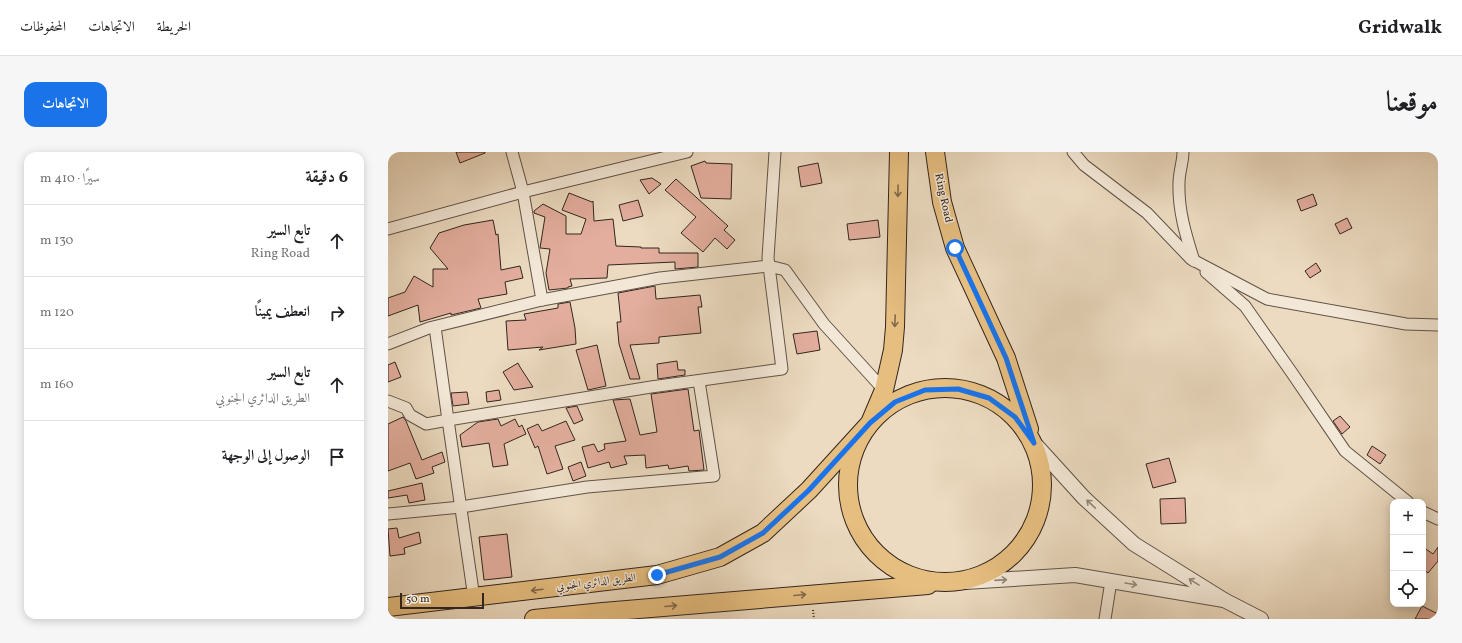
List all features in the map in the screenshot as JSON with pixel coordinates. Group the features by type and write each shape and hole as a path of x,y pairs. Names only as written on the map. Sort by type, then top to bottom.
{"main road":[{"path":"899,152 895,327 892,350 884,390 870,423 854,450 847,482 851,513 865,542 888,565 917,579 948,583"},
{"name":"Ring Road","path":"935,152 942,202 955,248 1006,358 1043,474 1042,506 1029,536 1008,560 980,577 948,583"},
{"path":"870,423 895,402 901,399 925,390 958,389 989,398 1015,417 1034,443"},
{"name":"الطريق الدائري الجنوبي","path":"388,607 474,598 657,575 720,557 763,533 809,490 870,423"},
{"path":"534,619 610,611 948,583"}],"street":[{"path":"512,152 523,192 542,300"},
{"path":"388,229 523,192 687,152"},
{"path":"388,401 406,408 410,415 426,424 782,369 768,258 775,152"},
{"path":"1073,152 1084,165 1147,213 1193,260 1245,306 1345,451 1404,499"},
{"path":"1183,152 1178,182 1184,228 1193,260 1267,299 1406,324 1438,325"},
{"path":"388,344 435,327 542,300 660,278 769,266 785,270 824,324 884,390"},
{"path":"435,327 474,598"},
{"path":"388,514 461,506 587,487 714,476 699,381"},
{"path":"1034,443 1084,498 1134,544 1224,600 1261,619"},
{"path":"1426,513 1438,519"},
{"path":"948,583 1075,575 1224,600"},
{"path":"1105,619 1111,581"}],"building":[{"path":"456,152 485,152 485,153 460,163"},
{"path":"705,161 706,163 732,164 731,199 701,198 691,166"},
{"path":"818,163 822,183 801,187 798,167"},
{"path":"652,178 661,184 649,194 640,180"},
{"path":"676,179 728,226 724,230 735,240 727,249 715,238 703,252 681,233 696,217 665,190"},
{"path":"569,193 592,202 593,201 594,221 613,219 616,246 659,248 659,253 698,253 698,267 675,269 675,262 608,265 607,278 570,279 572,286 568,288 549,290 546,273 550,249 540,248 545,217 534,213 534,211 543,204 566,216 566,234 581,234 586,219 562,210"},
{"path":"1313,194 1317,205 1301,211 1297,200"},
{"path":"638,200 643,216 623,221 619,205"},
{"path":"1347,218 1352,228 1340,234 1335,224"},
{"path":"493,220 496,235 498,234 501,270 520,266 523,278 505,282 507,294 478,299 481,308 451,315 451,313 420,322 418,305 388,316 388,298 405,292 414,276 433,287 433,269 448,269 430,248 439,233 464,225"},
{"path":"878,220 880,237 849,240 847,224"},
{"path":"1316,263 1321,271 1310,278 1305,271"},
{"path":"655,286 656,299 700,295 702,307 698,307 701,333 659,337 659,343 630,345 640,379 630,379 619,344 617,322 621,322 618,293"},
{"path":"570,302 575,328 576,344 539,350 543,347 508,350 506,321 526,320 524,314 558,308 558,304"},
{"path":"817,331 820,350 797,354 793,334"},
{"path":"597,345 606,386 588,390 576,350"},
{"path":"677,361 678,370 685,370 685,375 658,379 657,364"},
{"path":"395,362 401,377 388,382 388,365"},
{"path":"518,363 533,387 514,390 503,372"},
{"path":"688,389 694,431 699,430 704,470 689,471 688,466 669,469 668,465 646,468 645,455 624,456 627,464 611,468 609,462 588,468 582,447 594,444 598,452 605,449 604,444 626,441 613,400 630,399 640,435 657,432 651,394"},
{"path":"499,390 501,400 487,402 486,392"},
{"path":"467,392 469,404 453,406 451,393"},
{"path":"577,406 583,420 574,424 566,408"},
{"path":"1340,416 1350,427 1342,434 1333,421"},
{"path":"403,417 422,460 442,452 445,462 432,467 434,473 416,479 410,463 388,471 388,424"},
{"path":"498,419 501,426 515,419 519,427 522,425 526,434 504,444 508,465 493,467 489,443 462,447 460,435 478,422"},
{"path":"566,421 575,440 555,446 563,469 547,474 538,446 535,448 527,429 538,424 542,431"},
{"path":"1372,446 1386,455 1380,464 1367,455"},
{"path":"1169,458 1176,482 1153,488 1146,464"},
{"path":"581,462 586,476 573,481 568,467"},
{"path":"422,483 425,500 409,503 407,495 388,498 388,491"},
{"path":"1185,498 1186,523 1161,524 1160,499"},
{"path":"397,528 399,538 419,532 421,543 404,548 405,554 390,556 388,529"},
{"path":"507,534 512,577 484,580 479,537"},
{"path":"1438,547 1438,561 1428,573 1426,571 1426,549 1433,554"},
{"path":"1421,607 1438,614 1438,619 1415,619"}],"route":[{"path":"657,575 720,557 763,533 809,490 870,423 895,402 925,390 958,389 989,398 1015,417 1034,443 1006,358 955,248"}]}
